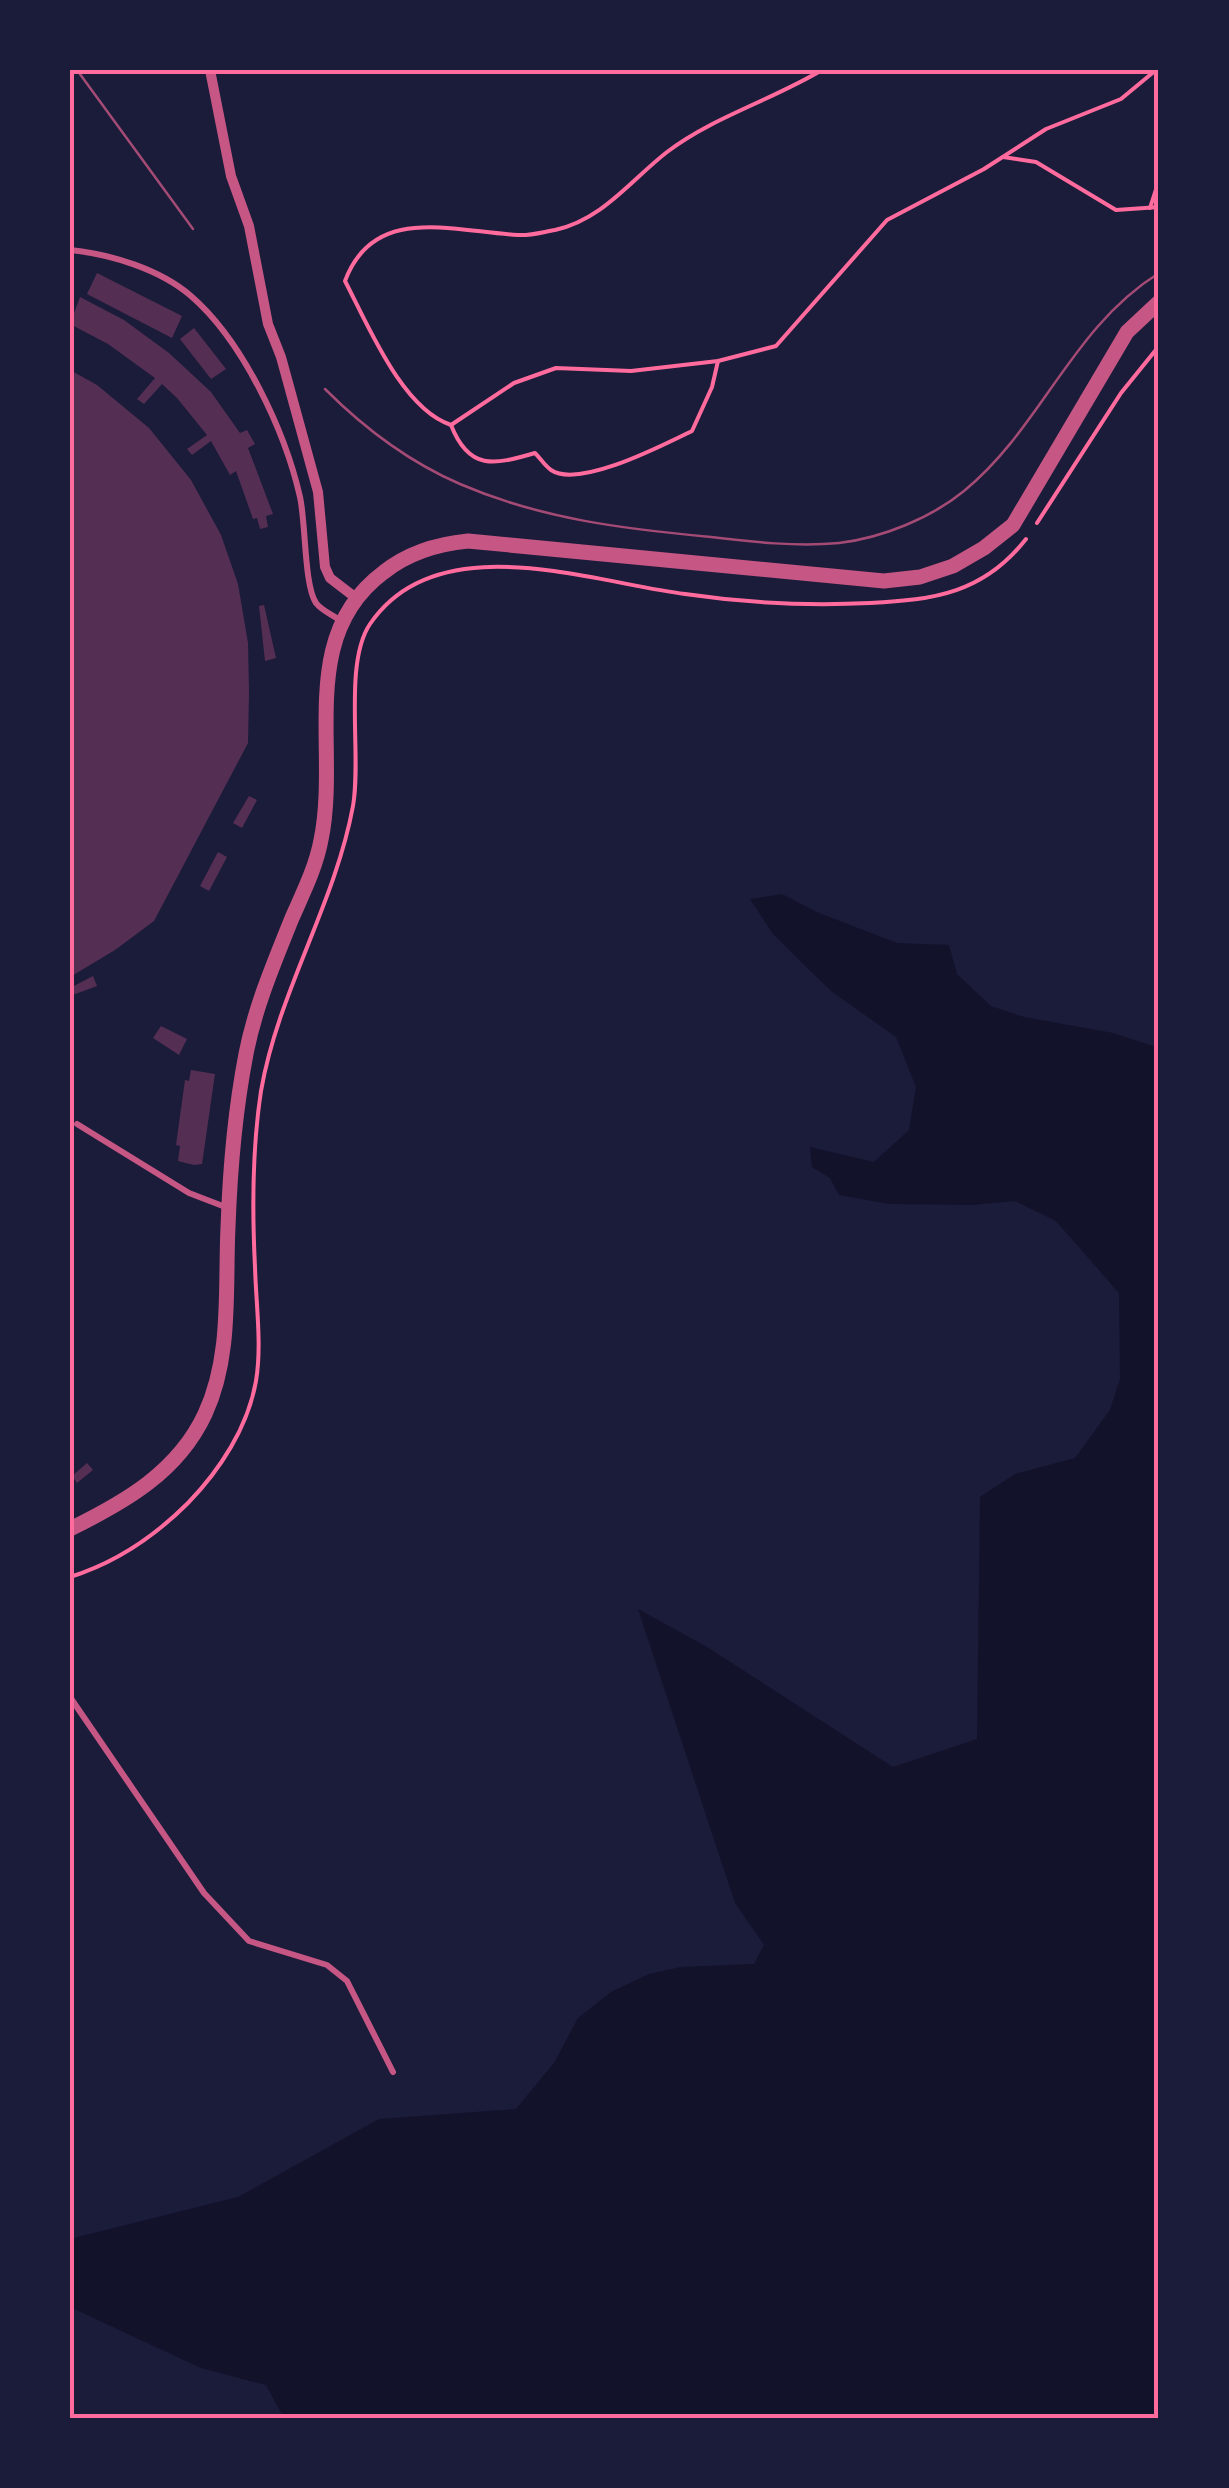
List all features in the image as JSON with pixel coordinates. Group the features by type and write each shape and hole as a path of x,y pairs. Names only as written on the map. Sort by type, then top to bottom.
{"street":[{"path":"210,70 231,176 249,226 264,307 282,357 318,492 325,567 330,578 356,598"},
{"path":"70,1529 118,1504 161,1474 184,1448 204,1415 223,1355 238,1100 255,1016 321,843 329,782 326,672 341,621 356,598 393,565 432,547 468,542 884,581 936,572 967,559 1013,524 1126,332 1159,302"}],"lane":[{"path":"70,250 109,257 161,277 190,295 231,339 268,411 300,494 311,591 322,608 341,621"},
{"path":"76,1124 189,1193 229,1208"},
{"path":"70,1698 204,1893 249,1941 327,1965 347,1981 393,2072"}],"path":[{"path":"718,360 712,387 692,431 646,453 579,476 553,472 535,453 498,464 474,458 459,446 451,426 439,421 400,382 344,281 353,258 392,231 434,225 523,236 576,226 637,182 667,152 822,70"},
{"path":"451,426 514,383 556,368 631,371 718,360 776,346 887,220 1046,129 1120,98 1156,70"},
{"path":"1003,157 1036,162 1116,210 1159,207"},
{"path":"1150,208 1159,180"},
{"path":"70,1578 123,1554 170,1521 222,1460 244,1423 257,1376 253,1164 262,1090 281,1013 343,849 356,774 356,663 368,626 393,598 424,579 465,569 522,568 684,594 763,602 846,604 939,596 979,580 1016,552 1121,393 1159,346"}],"shaded area":[{"path":"782,894 897,943 949,945 957,974 991,1006 1024,1017 1113,1033 1159,1048 1159,2418 284,2418 266,2385 201,2368 70,2307 70,2239 238,2197 379,2119 516,2109 554,2063 578,2018 611,1992 649,1974 681,1967 754,1964 764,1945 735,1903 638,1609 707,1647 893,1767 977,1739 980,1497 1015,1474 1075,1458 1110,1410 1120,1379 1119,1293 1056,1221 1015,1201 889,1204 839,1195 830,1178 812,1167 810,1147 874,1162 909,1130 916,1087 896,1037 831,991 773,934 750,899"}],"building":[{"path":"97,273 182,316 172,338 87,294"},
{"path":"80,297 124,320 169,353 211,392 240,433 247,430 255,444 248,448 273,514 266,516 268,527 260,529 257,518 253,519 236,471 230,475 211,441 192,455 187,449 207,435 177,398 162,384 144,404 137,399 155,378 108,344 70,324"},
{"path":"194,328 226,369 211,379 180,339"},
{"path":"70,370 97,385 149,428 191,480 221,535 238,584 248,643 249,693 248,743 154,921 70,977"},
{"path":"264,605 276,658 265,661 259,606"},
{"path":"249,796 257,800 242,828 233,823"},
{"path":"218,852 227,857 209,891 200,886"},
{"path":"93,976 97,986 70,996 70,988"},
{"path":"161,1026 187,1039 179,1055 153,1038"},
{"path":"191,1070 215,1074 202,1164 194,1165 178,1161 180,1146 176,1145 185,1080 189,1081"},
{"path":"87,1463 93,1470 77,1483 72,1476"}],"tram line":[{"path":"77,70 193,229"},
{"path":"325,389 405,455 460,484 521,506 583,521 646,530 775,543 839,543 905,525 964,491 1015,438 1102,321 1159,273"}]}
